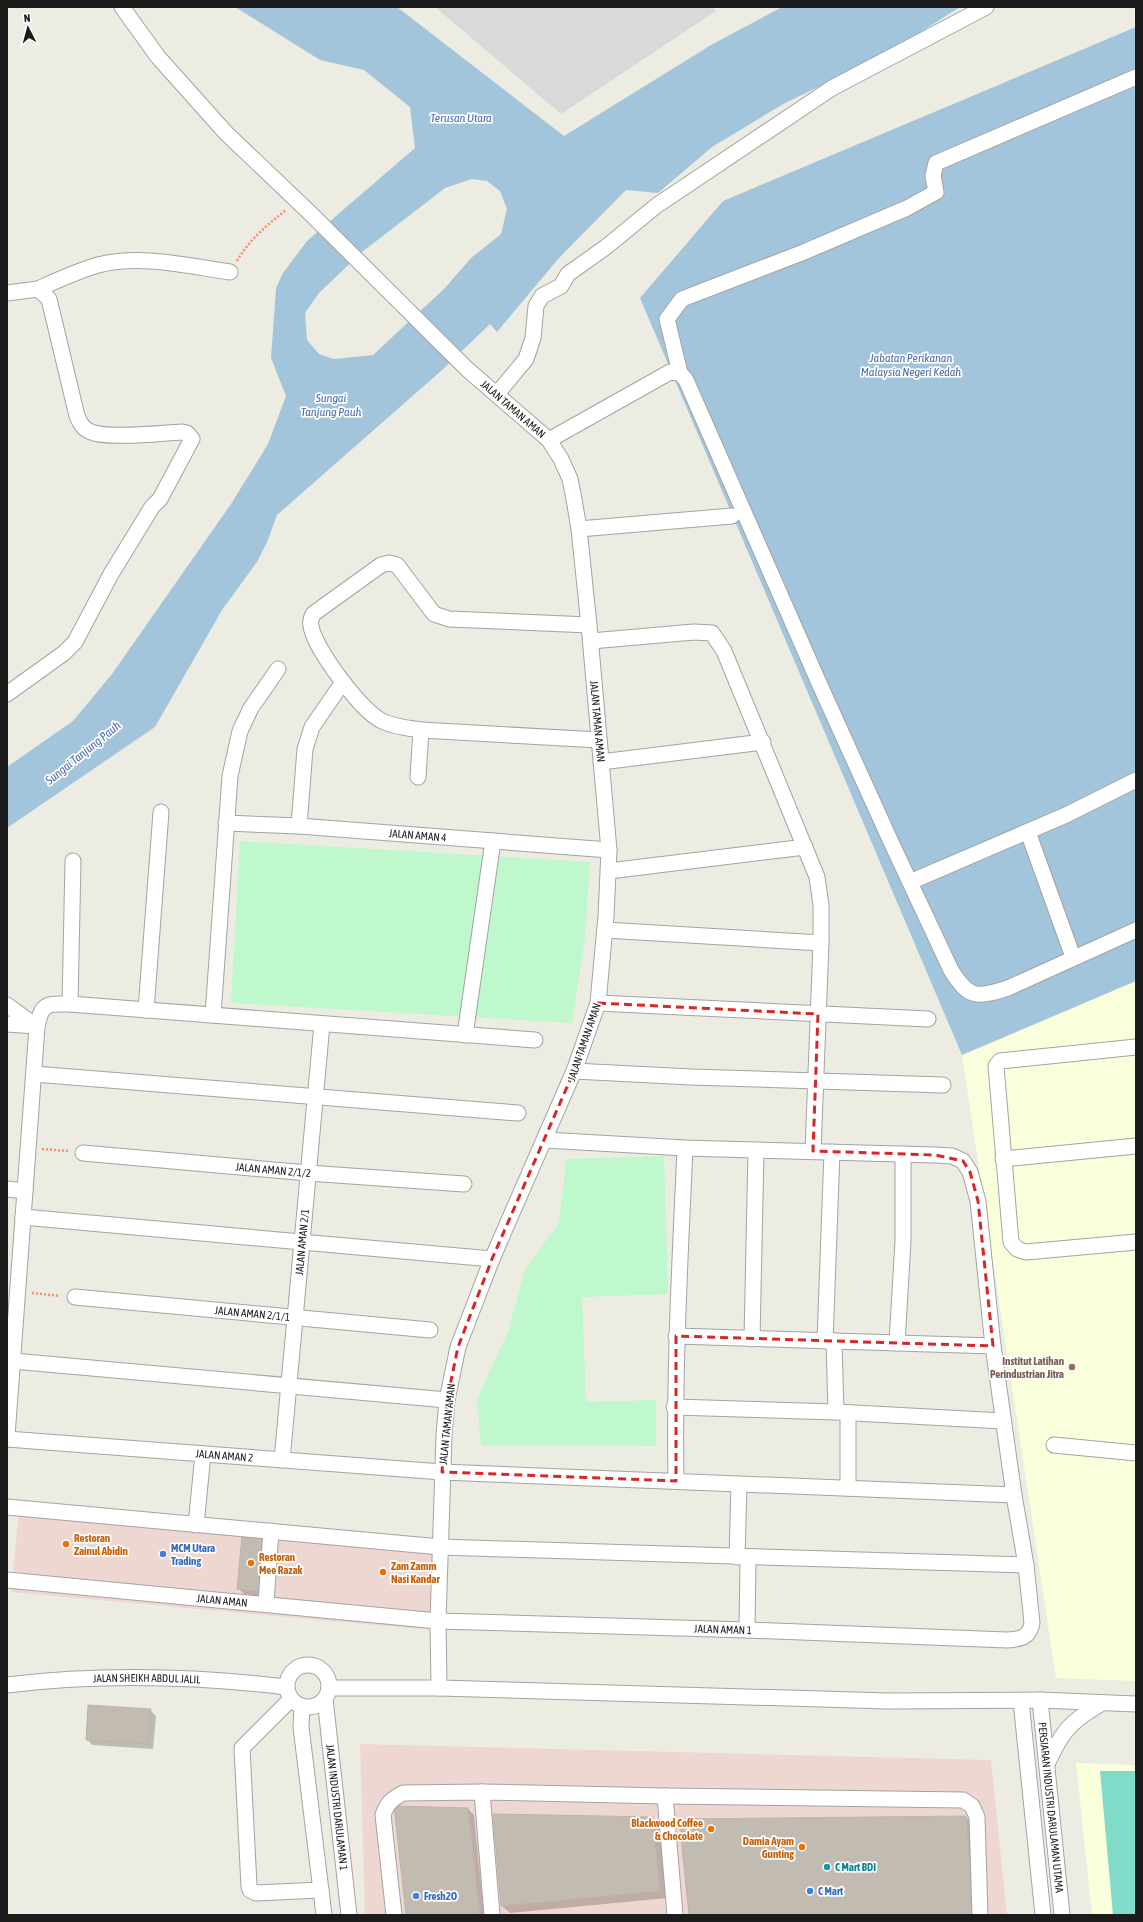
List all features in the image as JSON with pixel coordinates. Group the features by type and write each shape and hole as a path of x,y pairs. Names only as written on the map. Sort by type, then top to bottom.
{"street":[{"name":"JALAN TAMAN AMAN","path":"122,7 158,57 226,133 311,214 467,370 497,394 549,440 561,458 570,479 579,529 591,641 609,850 605,930 598,1003 574,1071 492,1259 458,1347 447,1400 442,1472 438,1621 439,1688"},
{"path":"497,394 526,359 533,338 536,306 542,296 561,286 568,274 606,247 656,206 832,88 986,7"},
{"path":"1136,77 936,163 933,176 936,192 907,208 804,252 682,299 667,319 680,373 686,380 825,697 951,970 960,984 968,992 980,995 1008,988 1136,930"},
{"path":"7,293 38,289 92,267 132,260 154,261 230,272"},
{"path":"7,694 64,653 75,642 111,574 152,507 160,499 192,439 187,433 182,432 102,435 89,432 81,426 77,416 49,300 38,289"},
{"path":"549,440 670,372 680,373"},
{"path":"579,529 732,516"},
{"path":"589,625 449,619 434,614 397,565 389,563 381,565 313,614 310,620 316,642 343,682 367,710 381,721 402,727 421,730 599,740"},
{"path":"591,641 694,632 712,634 724,650 763,742 817,877 820,906 821,943 813,1151"},
{"path":"213,1015 230,776 240,731 251,708 278,669"},
{"path":"299,826 305,749 312,727 343,682"},
{"path":"418,777 421,730"},
{"path":"601,762 763,742"},
{"path":"910,882 1066,815 1136,780"},
{"path":"146,1010 161,812"},
{"name":"JALAN AMAN 4","path":"226,823 299,826 609,850"},
{"path":"1028,832 1074,957"},
{"path":"465,1035 493,842"},
{"path":"609,871 805,847"},
{"path":"70,1004 73,862"},
{"path":"605,930 821,943"},
{"path":"598,1003 928,1020"},
{"path":"7,1438 37,1027 40,1012 43,1007 51,1004 70,1004 535,1040"},
{"path":"7,1005 37,1027"},
{"name":"JALAN AMAN 2/1","path":"282,1460 322,1024"},
{"path":"7,1028 37,1027"},
{"path":"1136,1047 1000,1061 996,1066 1011,1242 1017,1249 1026,1252 1136,1242"},
{"path":"574,1071 816,1082 943,1085"},
{"path":"34,1074 518,1113"},
{"name":"JALAN AMAN 1","path":"438,1621 747,1630 1007,1640 1025,1637 1030,1632 1032,1616 1026,1565 1014,1495 993,1346 978,1201 970,1172 963,1162 952,1156 685,1148 545,1140"},
{"path":"1003,1159 1136,1146"},
{"path":"676,1481 674,1407 685,1148"},
{"path":"752,1339 756,1150"},
{"path":"832,1152 830,1341 842,1412 848,1488"},
{"name":"JALAN AMAN 2/1/2","path":"83,1153 308,1173 464,1184"},
{"path":"897,1343 903,1241 903,1154"},
{"path":"7,1189 25,1190"},
{"path":"23,1217 492,1259"},
{"name":"JALAN AMAN 2/1/1","path":"75,1298 430,1330"},
{"path":"676,1336 993,1346"},
{"path":"13,1361 447,1400"},
{"path":"674,1407 842,1412 1004,1421"},
{"name":"JALAN AMAN 2","path":"7,1438 442,1472 1014,1495"},
{"path":"1054,1445 1136,1452"},
{"path":"196,1525 203,1454"},
{"path":"739,1484 747,1630"},
{"path":"7,1507 440,1547 1026,1565"},
{"path":"266,1603 271,1531"},
{"name":"JALAN AMAN","path":"7,1580 266,1603 438,1621"},
{"path":"293,1698 315,1706 327,1693 328,1681 321,1670 308,1665 295,1669 290,1674 293,1698 301,1727 324,1915"},
{"name":"JALAN SHEIKH ABDUL JALIL","path":"7,1685 68,1680 131,1678 240,1681 293,1698"},
{"path":"327,1693 439,1688 888,1701 1040,1700 1136,1704"},
{"name":"JALAN INDUSTRI DARULAMAN 1","path":"327,1693 349,1915"},
{"path":"293,1698 242,1748 249,1886 250,1890 256,1892 321,1890"},
{"name":"PERSIARAN INDUSTRI DARULAMAN UTAMA","path":"1040,1700 1062,1915"},
{"name":"PERSIARAN INDUSTRI DARULAMAN UTAMA","path":"1021,1701 1043,1915"},
{"path":"1046,1764 1063,1733 1078,1717 1102,1702"},
{"path":"482,1792 492,1915"},
{"path":"394,1915 383,1815 386,1805 393,1798 403,1794 482,1792 963,1800 972,1806 977,1817 980,1915"},
{"path":"665,1796 675,1915"}],"path":[{"path":"230,272 243,250 267,224 298,202"},
{"path":"29,1148 83,1153"},
{"path":"18,1291 75,1298"}],"highlighted area":[{"path":"598,1003 818,1014 813,1151 935,1155 963,1161 970,1172 978,1201 993,1346 676,1336 676,1481 442,1472 447,1400 458,1347 492,1259 574,1071"}],"shaded area":[{"path":"435,7 712,7 716,11 561,114"},
{"path":"240,841 590,862 585,938 572,1023 231,1003"},
{"name":"Institut Latihan Perindustrian Jitra","path":"1136,981 1136,1681 1056,1678 962,1055"},
{"path":"664,1156 668,1294 582,1297 586,1402 656,1400 656,1446 481,1445 477,1399 508,1332 525,1269 559,1223 566,1159"},
{"path":"19,1510 439,1548 431,1630 11,1592"},
{"path":"360,1744 991,1760 1007,1915 365,1915"},
{"path":"1076,1763 1136,1765 1136,1915 1092,1915"},
{"path":"1100,1771 1136,1771 1136,1915 1113,1915"}],"water":[{"path":"235,7 397,7 564,136 711,45 782,7 960,7 883,56 785,103 712,147 658,193 626,190 559,258 497,332 490,324 441,371 277,515 268,540 257,562 222,610 155,727 7,828 7,767 73,721 112,674 231,504 268,444 286,396 271,358 276,288 283,273 307,241 415,148 410,107 364,70 320,60","holes":["472,179 487,181 500,191 507,209 501,234 471,258 444,289 373,355 334,359 319,354 307,340 305,313 319,293 362,252 445,188"]},
{"name":"Jabatan Perikanan Malaysia Negeri Kedah","path":"1136,27 1136,981 962,1055 640,298 723,201"}],"building":[{"name":"Restoran Mee Razak","path":"242,1536 264,1538 259,1591 237,1589"},
{"path":"88,1705 151,1709 148,1744 86,1740"},
{"path":"394,1806 468,1808 480,1915 406,1915"},
{"path":"493,1814 653,1817 660,1891 501,1906"},
{"name":"C Mart BDI","path":"966,1816 974,1915 689,1915 679,1819"}],"place":[{"name":"Institut Latihan Perindustrian Jitra","path":"1072,1367"},
{"name":"Restoran Zainul Abidin","path":"66,1544"},
{"name":"MCM Utara Trading","path":"163,1554"},
{"name":"Restoran Mee Razak","path":"251,1563"},
{"name":"Zam Zamm Nasi Kandar","path":"383,1572"},
{"name":"Blackwood Coffee & Chocolate","path":"711,1829"},
{"name":"Damia Ayam Gunting","path":"802,1847"},
{"name":"C Mart BDI","path":"827,1867"},
{"name":"C Mart","path":"810,1891"},
{"name":"Fresh2O","path":"416,1896"}],"water label":[{"name":"Terusan Utara","path":"461,118"},
{"name":"Sungai Tanjung Pauh","path":"331,405"},
{"name":"Sungai Tanjung Pauh","path":"83,753"}]}
